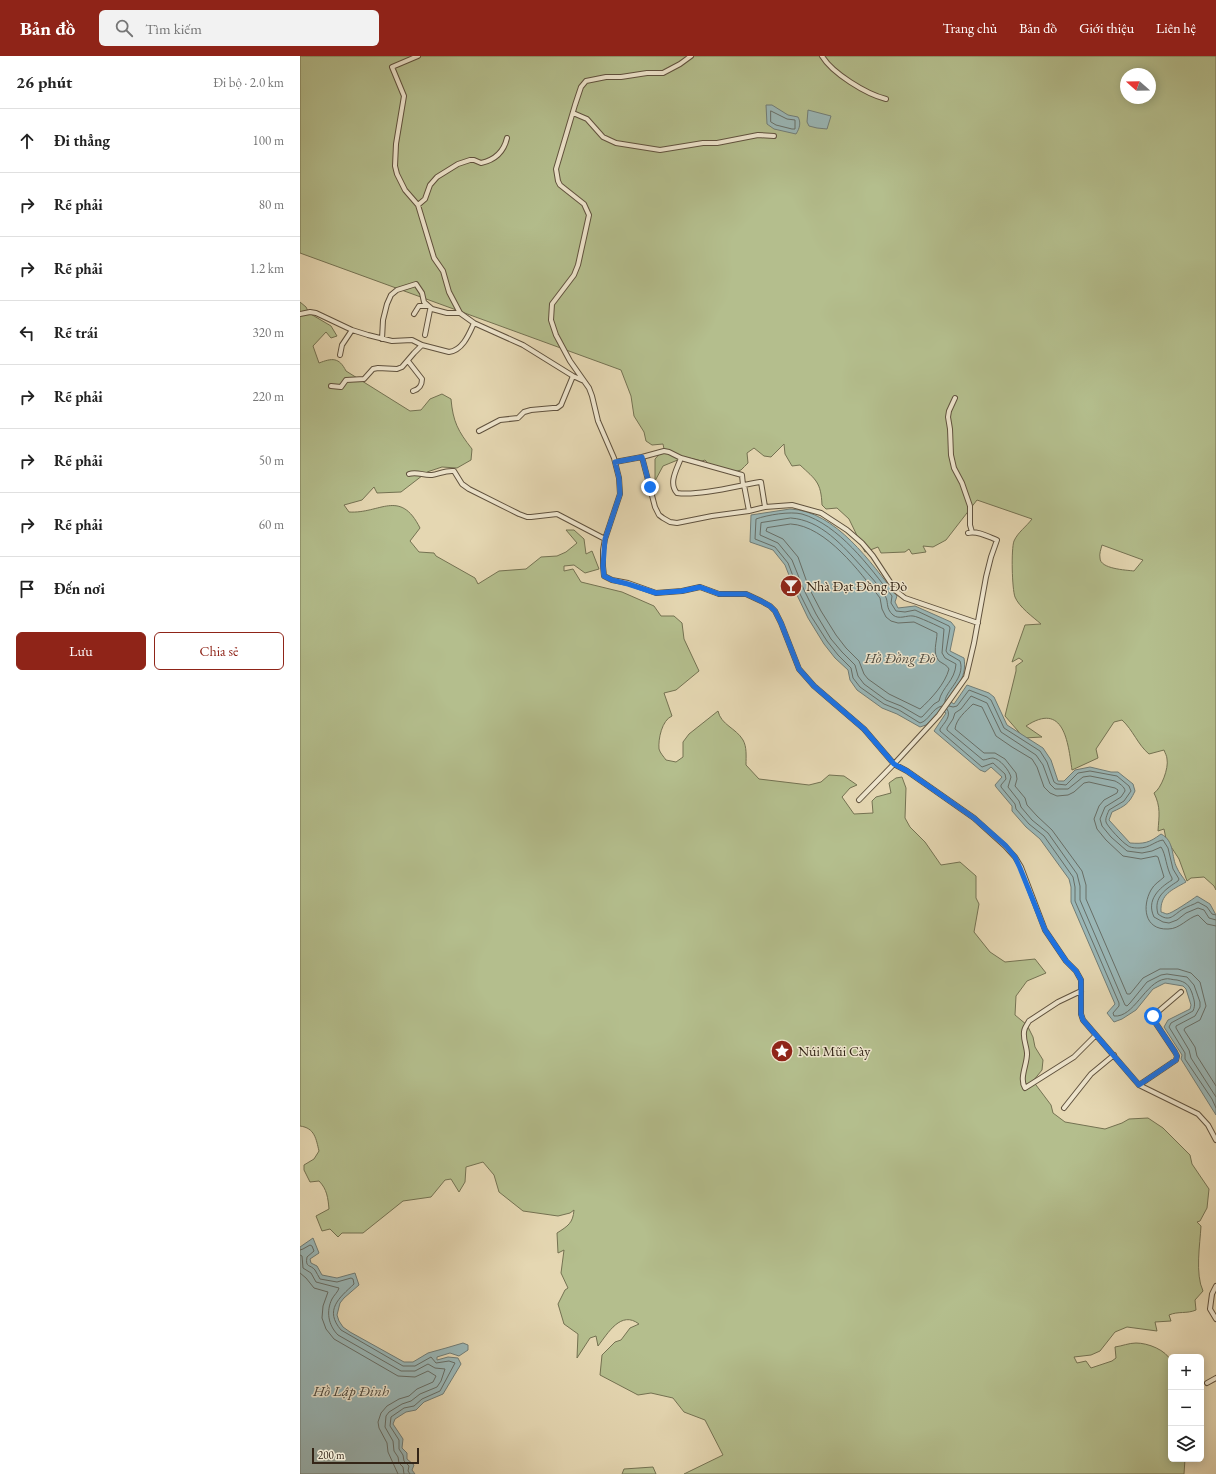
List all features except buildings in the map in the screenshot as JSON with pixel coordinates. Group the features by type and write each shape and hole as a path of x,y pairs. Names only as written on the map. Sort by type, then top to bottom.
{"street":[{"path":"418,56 392,67 404,96 396,144 395,166 397,174 405,190 418,205 434,258 442,271 449,292 460,313 474,323 523,345 573,376 584,381"},
{"path":"691,56 663,73 647,73 621,77 606,76 586,81 581,87 556,169 560,185 584,204 589,215 578,265 574,275 552,304 551,320 556,335 570,361 584,381 592,396 598,421 615,462 619,478 620,494 605,539 603,574 606,578 656,593 682,591 700,587 719,594 746,594 770,606 775,611 781,623 792,653 802,674 828,699 864,729 894,764 907,771 974,818 1006,846 1015,857 1045,930 1066,961 1076,971 1081,980 1081,1014 1083,1020 1095,1036 1114,1055 1139,1085 1198,1114 1208,1125 1216,1140"},
{"path":"822,56 830,66 854,84 863,90 886,99"},
{"path":"573,113 587,119 603,137 616,143 660,150 718,143 758,135 774,136"},
{"path":"418,205 426,199 430,185 437,177 458,164 470,160 481,163 492,158 502,151 507,138"},
{"path":"382,339 383,320 387,304 394,292 416,284 422,293 424,302 432,309 447,313 460,313"},
{"path":"414,314 419,306 428,306"},
{"path":"426,335 429,312 432,309"},
{"path":"300,314 310,312 352,330 382,339 392,341 412,340 441,351 452,352 462,346 474,323"},
{"path":"340,355 342,345 352,330"},
{"path":"331,386 341,387 346,380 364,379 373,369 397,369 402,367 422,345"},
{"path":"408,361 422,380 420,387 413,391"},
{"path":"479,431 500,420 518,418 524,412 557,408 561,405 573,376"},
{"path":"858,800 894,764 939,715 966,677 986,577 997,540 970,533 970,506 962,483 954,468 951,455 948,417 955,398"},
{"path":"615,462 634,459 664,451 681,458 742,475 749,511"},
{"path":"642,457 655,507 659,515 666,520 677,523 766,507 792,505 821,513 862,543 873,556 896,591 905,598 978,623"},
{"path":"681,458 673,478 674,490 677,493 690,493 761,482 766,507"},
{"path":"409,474 419,473 431,475 449,470 454,471 462,484 469,489 519,514 531,517 557,514 605,539"},
{"path":"1082,991 1058,1002 1029,1021 1026,1026 1024,1031 1027,1055 1023,1078 1025,1088 1074,1057 1095,1036"},
{"path":"1139,1085 1176,1060 1177,1056 1175,1052 1153,1019 1153,1016 1181,992"},
{"path":"1064,1108 1091,1074 1114,1055"},
{"path":"1216,1286 1212,1294 1210,1309 1216,1319"},
{"path":"1207,1383 1216,1378"}],"green space":[{"path":"300,56 1216,56 1216,890 1214,886 1204,877 1191,878 1187,881 1179,859 1166,839 1164,829 1158,831 1159,807 1154,793 1162,783 1166,773 1167,757 1164,750 1149,754 1122,720 1114,722 1096,749 1098,758 1072,770 1066,737 1062,728 1056,722 1049,718 1039,720 1026,726 1042,737 1024,738 1005,716 1016,666 1023,661 1019,658 1012,662 1025,625 1041,624 1026,612 1017,601 1013,586 1012,560 1014,541 1032,519 977,500 946,540 933,547 923,546 926,552 912,554 909,549 905,552 881,553 878,547 865,552 849,519 837,508 826,509 822,505 817,482 800,465 792,466 785,454 784,444 771,457 764,456 754,448 747,453 748,463 741,470 737,471 722,470 711,466 705,460 702,461 685,457 663,466 655,481 655,459 664,449 663,444 652,445 646,441 644,432 634,416 631,396 621,370 300,253","holes":["1102,545 1143,560 1134,571 1109,567 1101,562 1100,553"]},
{"path":"300,302 306,307 309,313 331,326 337,336 331,338 326,332 313,346 319,363 328,360 338,361 346,371 410,411 421,410 430,399 442,394 451,399 453,414 457,426 472,449 471,460 457,468 442,467 427,472 401,492 377,493 374,487 362,500 344,505 349,512 360,512 389,506 397,506 405,509 420,528 410,541 419,552 434,553 436,556 475,578 478,584 499,571 526,569 541,557 557,556 566,552 577,543 566,530 574,530 584,539 586,554 592,551 599,569 585,573 574,565 564,566 564,571 573,569 581,582 622,592 654,606 661,616 674,616 682,623 684,639 699,671 676,690 664,693 672,716 663,726 659,740 659,749 666,760 676,762 683,757 683,742 689,734 718,711 722,720 737,732 743,740 746,749 746,765 759,779 809,785 821,782 829,775 844,776 857,785 850,788 842,797 854,814 873,813 872,801 876,797 891,793 889,783 896,778 902,777 906,788 905,818 910,827 925,842 941,865 960,862 976,876 976,898 979,904 974,932 990,952 1005,962 1035,959 1046,973 1027,981 1016,996 1015,1015 1027,1025 1033,1037 1035,1047 1043,1060 1042,1070 1033,1081 1051,1105 1053,1113 1065,1122 1105,1129 1129,1119 1148,1118 1163,1128 1190,1155 1192,1164 1209,1189 1207,1208 1200,1221 1197,1222 1201,1226 1199,1276 1203,1291 1195,1300 1196,1310 1169,1315 1171,1321 1155,1322 1157,1331 1127,1327 1115,1332 1100,1351 1091,1355 1074,1357 1077,1363 1086,1361 1091,1368 1112,1361 1116,1358 1115,1347 1131,1343 1146,1344 1161,1350 1168,1356 1168,1462 1185,1462 1184,1474 684,1474 723,1455 705,1420 684,1412 673,1398 651,1393 638,1395 600,1375 602,1355 615,1342 621,1340 630,1328 639,1324 632,1320 621,1321 611,1330 598,1346 596,1336 590,1338 577,1358 578,1334 564,1324 558,1304 565,1290 568,1288 561,1273 564,1250 558,1253 557,1233 569,1224 574,1210 570,1213 558,1216 523,1211 499,1192 494,1175 483,1162 466,1167 465,1182 459,1192 451,1179 445,1180 431,1197 403,1201 363,1233 342,1233 338,1237 330,1229 322,1231 316,1216 329,1209 327,1194 319,1181 310,1182 304,1170 304,1165 314,1159 319,1151 316,1138 312,1132 305,1127 300,1126"},
{"path":"653,1467 656,1474 622,1474 624,1469"}],"water":[{"path":"766,105 772,105 788,115 798,117 800,125 796,134 774,129 767,124"},
{"path":"808,110 831,116 827,129 809,126 807,122"},
{"name":"Hồ Đồng Đò","path":"790,509 807,512 822,519 851,541 864,554 897,596 895,602 898,608 915,606 951,622 955,627 950,651 964,658 965,664 961,680 948,700 954,704 967,685 989,693 994,697 1007,725 1043,748 1051,760 1058,781 1064,781 1075,770 1090,767 1111,772 1118,772 1133,784 1135,791 1129,802 1112,812 1109,820 1130,843 1146,842 1161,834 1169,841 1175,864 1186,882 1168,893 1161,906 1161,912 1167,914 1197,896 1210,904 1216,915 1216,1115 1181,1059 1182,1055 1164,1027 1168,1020 1190,1009 1191,1005 1186,989 1183,986 1165,983 1153,989 1136,1010 1114,1022 1107,1013 1115,1004 1071,902 1071,887 1069,879 1040,839 1026,827 1012,811 1012,806 996,787 995,785 1002,777 991,767 985,772 980,770 934,731 946,713 941,710 926,725 920,727 897,714 882,708 857,690 850,680 848,670 835,658 824,644 808,618 785,565 773,550 750,542 751,515"},
{"name":"Hồ Lập Đinh","path":"313,1238 319,1253 310,1259 311,1263 317,1266 322,1275 337,1278 355,1273 359,1285 340,1303 337,1315 343,1327 350,1332 404,1362 413,1362 428,1353 463,1343 468,1345 468,1350 459,1356 450,1353 437,1357 437,1360 448,1357 458,1358 461,1364 443,1394 424,1402 416,1410 406,1412 395,1419 393,1424 403,1439 402,1448 407,1453 407,1459 414,1465 412,1470 415,1474 300,1474 300,1247"}],"place":[{"name":"Nhà Đạt Đồng Đò","path":"791,586"},
{"name":"Núi Mũi Cày","path":"782,1051"}],"route":[{"path":"650,487 642,457 615,462 619,478 620,494 605,539 603,550 604,576 612,580 661,594 700,587 719,594 746,594 770,606 775,611 781,623 792,653 802,674 828,699 864,729 884,750 894,764 907,771 974,818 1006,846 1015,857 1045,930 1066,961 1076,971 1081,980 1081,1014 1083,1020 1095,1036 1114,1055 1139,1085 1176,1060 1177,1056 1153,1019 1153,1016"}]}
